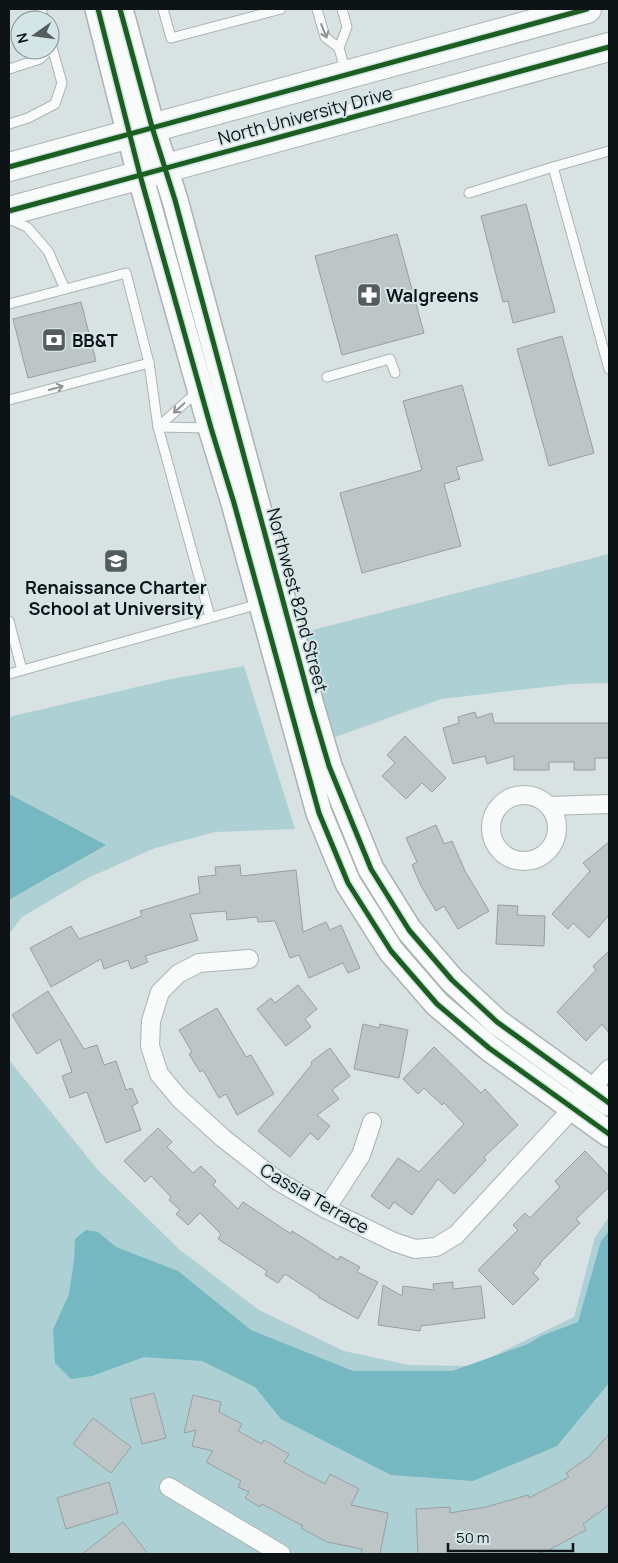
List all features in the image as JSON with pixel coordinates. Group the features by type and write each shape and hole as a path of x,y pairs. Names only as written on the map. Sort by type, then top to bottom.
{"main road":[{"name":"North University Drive","path":"9,167 587,9"},
{"name":"North University Drive","path":"9,211 609,47"}],"street":[{"name":"Northwest 82nd Street","path":"98,9 141,131 166,168 326,757 371,869 409,930 452,980 497,1022 600,1096"},
{"name":"Northwest 82nd Street","path":"120,9 141,131 140,175 234,503 319,812 348,883 391,951 437,1004 489,1048 609,1134"},
{"path":"549,806 609,804"},
{"name":"Cassia Terrace","path":"249,959 199,963 178,974 160,992 152,1021 150,1046 159,1074 180,1099 224,1139 278,1181 326,1209 394,1242 415,1250 436,1247 456,1235 573,1108 600,1096 609,1069"},
{"path":"326,1209 361,1155 372,1122"},
{"path":"169,1487 281,1554"}],"lane":[{"path":"164,9 172,38 281,9"},
{"path":"317,9 325,37 339,48"},
{"path":"342,9 346,27 339,48 346,75"},
{"path":"9,69 37,60"},
{"path":"9,124 28,118 55,104 62,83 54,60"},
{"path":"469,193 609,151"},
{"path":"553,167 609,369"},
{"path":"9,219 27,227 48,251 65,289"},
{"path":"9,304 126,272 149,363 158,427 210,617"},
{"path":"327,377 390,359 396,373"},
{"path":"9,400 149,363"},
{"path":"158,427 200,389"},
{"path":"158,427 211,428"},
{"path":"9,674 262,604"},
{"path":"9,621 22,670"}],"shaded area":[{"path":"609,554 609,683 571,684 441,699 327,740 297,634"},
{"path":"244,666 295,829 215,832 155,848 88,878 22,917 9,934 9,900 58,873 42,812 9,794 9,717 171,679"},
{"path":"9,1060 97,1169 180,1250 259,1310 344,1351 409,1365 472,1366 574,1317 595,1237 609,1217 609,1554 9,1554"}],"water":[{"path":"9,794 106,845 9,900"},
{"path":"86,1230 98,1232 116,1247 178,1271 251,1330 353,1371 452,1371 528,1344 541,1336 578,1322 601,1241 609,1231 609,1383 557,1446 473,1481 391,1475 281,1419 255,1387 202,1361 144,1357 92,1376 71,1379 55,1363 53,1330 69,1294 75,1239"}],"building":[{"path":"526,204 555,312 513,323 508,301 503,302 481,216"},
{"name":"Walgreens","path":"397,234 424,333 342,355 315,256"},
{"name":"BB&T","path":"81,302 96,361 28,378 13,319"},
{"path":"562,336 594,453 549,466 517,349"},
{"path":"462,385 483,460 456,467 460,479 444,484 461,546 362,573 340,493 422,470 403,401"},
{"path":"475,712 477,718 492,713 494,723 609,723 609,758 595,758 595,770 574,770 574,762 549,762 549,770 514,770 514,756 487,764 485,756 453,764 443,728 459,723 458,717"},
{"path":"405,736 446,778 432,792 422,783 406,799 382,776 395,763 387,755"},
{"path":"436,825 444,844 452,841 465,871 489,911 458,929 444,906 436,911 421,886 412,865 417,862 406,838"},
{"path":"609,842 609,915 589,938 573,923 568,929 552,914 590,871 583,863"},
{"path":"240,865 241,876 296,870 303,932 326,922 330,930 341,925 360,968 348,973 343,963 309,978 299,955 290,958 275,921 258,922 257,917 227,920 226,911 190,914 198,940 145,956 148,962 131,969 128,960 104,969 101,959 51,987 30,948 71,926 79,939 142,916 140,911 200,893 198,877 216,875 215,867"},
{"path":"498,905 518,906 517,915 545,916 544,946 496,944"},
{"path":"609,951 609,1033 602,1024 586,1041 557,1012 596,970 593,966"},
{"path":"298,985 317,1009 305,1019 311,1027 286,1046 257,1009 271,998 275,1003"},
{"path":"48,991 84,1049 97,1045 104,1065 116,1061 126,1090 132,1088 138,1103 132,1106 141,1130 106,1143 87,1092 70,1098 62,1076 72,1072 60,1039 37,1054 12,1015"},
{"path":"217,1008 246,1057 251,1055 274,1094 237,1115 226,1094 219,1098 203,1070 200,1072 189,1054 192,1052 179,1030"},
{"path":"363,1024 379,1028 380,1024 408,1030 399,1078 354,1069"},
{"path":"434,1047 481,1093 485,1089 518,1125 484,1157 486,1160 454,1194 438,1179 412,1215 394,1202 389,1209 371,1196 398,1158 419,1172 464,1124 444,1103 442,1105 424,1088 418,1094 403,1079"},
{"path":"330,1048 350,1076 332,1090 339,1099 317,1115 330,1126 318,1140 310,1133 290,1157 258,1131 312,1064 311,1062"},
{"path":"158,1128 172,1142 167,1147 193,1173 201,1166 216,1181 213,1185 238,1209 243,1202 291,1234 292,1231 338,1260 340,1256 360,1267 357,1272 378,1282 358,1319 318,1297 285,1274 278,1283 265,1275 267,1271 218,1239 221,1234 200,1213 188,1225 176,1214 180,1210 169,1200 171,1197 151,1176 145,1182 124,1161"},
{"path":"585,1151 609,1176 609,1187 576,1219 580,1223 540,1263 533,1273 539,1279 513,1305 478,1270 518,1230 513,1225 525,1213 530,1218 560,1187 555,1181"},
{"path":"453,1282 453,1289 481,1286 485,1318 421,1326 420,1331 378,1325 383,1285 402,1296 403,1286 434,1290 433,1284"},
{"path":"154,1393 166,1438 142,1444 130,1399"},
{"path":"193,1395 221,1402 219,1412 242,1424 238,1431 262,1444 264,1440 289,1454 284,1462 325,1484 330,1474 359,1489 351,1505 388,1513 380,1554 361,1554 362,1549 327,1542 301,1528 303,1526 262,1504 260,1507 245,1498 249,1492 238,1487 241,1481 206,1462 213,1451 192,1446 196,1430 184,1433"},
{"path":"93,1418 131,1447 111,1473 73,1444"},
{"path":"609,1434 609,1505 583,1524 586,1530 547,1551 535,1554 418,1554 416,1509 450,1507 450,1513 486,1507 528,1495 529,1498 569,1477 566,1473 589,1457"},
{"path":"109,1482 118,1513 66,1529 57,1498"},
{"path":"123,1522 148,1554 82,1554"}],"cycle path":[{"path":"98,9 140,175 234,503 319,813 348,883 391,951 437,1004 489,1048 609,1134"},
{"path":"120,9 152,127 175,200 311,705 329,766 371,869 409,930 452,980 497,1022 609,1103"},
{"path":"9,167 587,9"},
{"path":"9,211 609,47"}],"place":[{"name":"Walgreens","path":"369,295"},
{"name":"BB&T","path":"54,340"},
{"name":"Renaissance Charter School at University","path":"116,561"}]}
